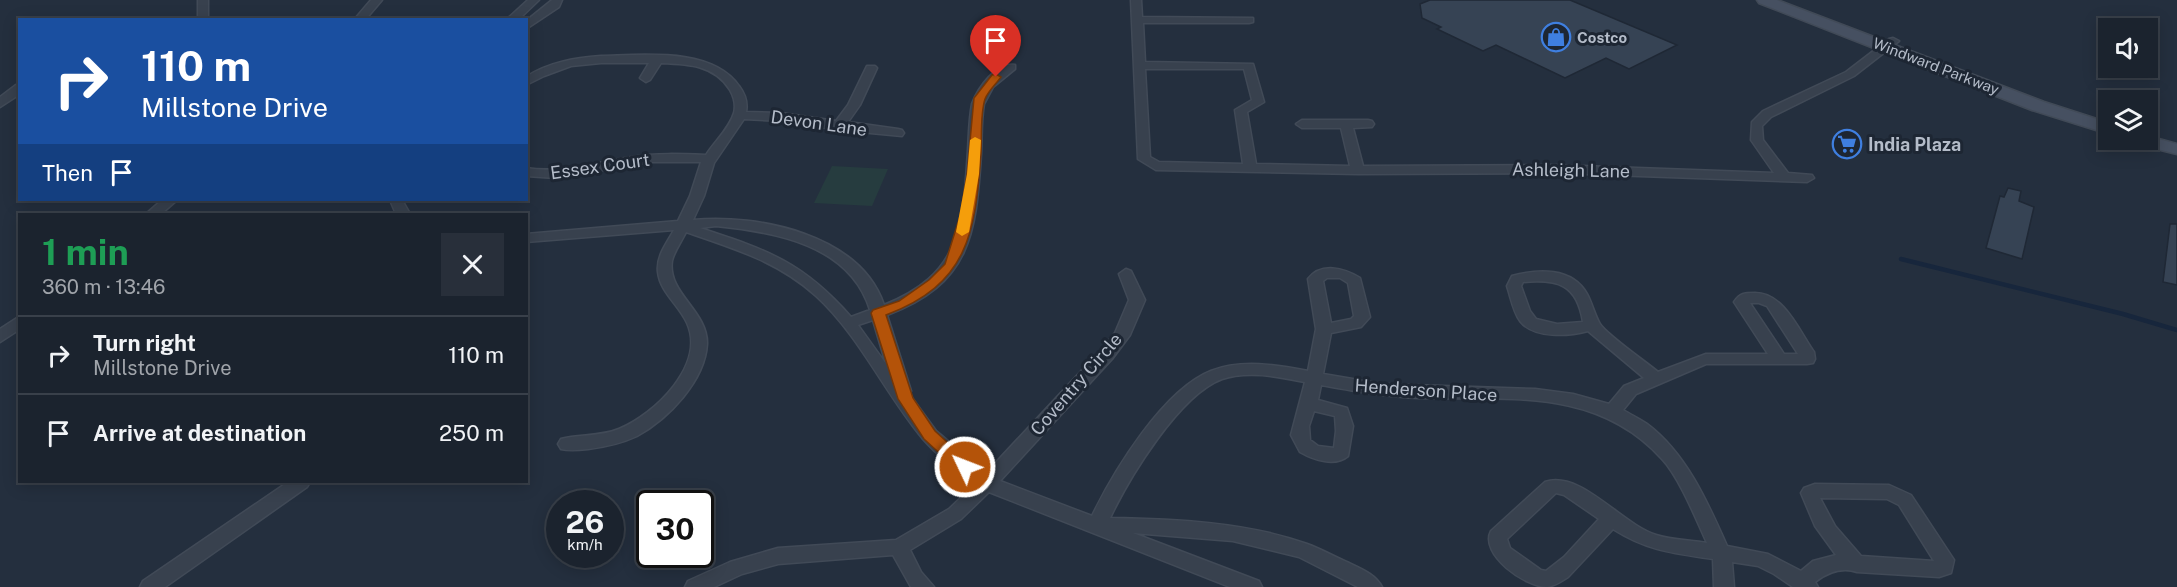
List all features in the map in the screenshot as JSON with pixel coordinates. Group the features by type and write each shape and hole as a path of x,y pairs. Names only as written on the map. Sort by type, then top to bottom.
{"main road":[{"name":"Windward Parkway","path":"1764,0 2098,114"},
{"name":"Windward Parkway","path":"1784,0 2038,106 2098,125"},
{"path":"2158,132 2177,137"},
{"path":"2158,144 2177,149"}],"street":[{"path":"203,0 203,18"},
{"path":"359,0 360,18"},
{"path":"361,18 377,0"},
{"path":"514,18 534,0"},
{"path":"528,25 555,5 557,0"},
{"name":"Ashleigh Lane","path":"1136,0 1144,159 1156,166 1358,170 1555,169 1807,178"},
{"path":"1137,20 1249,20"},
{"path":"1784,177 1757,140 1756,125 1767,114 1850,74 1890,44"},
{"path":"646,78 657,60"},
{"path":"528,81 549,69 580,61 694,62 718,69 728,77 740,96 742,105 740,115 709,159 700,179 698,195 665,260 666,277 674,294 692,315 698,332 699,351 690,373 679,391 633,430 597,442 567,444"},
{"path":"718,69 730,63"},
{"path":"1139,65 1249,66 1258,102 1241,110 1250,168"},
{"path":"848,323 904,304 934,283 951,266 967,216 980,98 996,77 1011,67"},
{"path":"839,126 854,105 871,68"},
{"path":"0,86 18,87"},
{"path":"0,103 18,89"},
{"name":"Devon Lane","path":"740,115 780,117 898,133"},
{"path":"1302,124 1368,124"},
{"path":"1346,124 1358,170"},
{"name":"Essex Court","path":"528,172 558,175 644,158 709,159"},
{"path":"154,213 169,201"},
{"path":"528,238 716,222 758,226 793,235 828,249 855,270 873,296 905,399"},
{"path":"682,226 750,249 781,263 822,293 848,323 930,435 965,467 987,483 1010,494 1097,525 1139,544 1252,587"},
{"name":"Coventry Circle","path":"899,546 955,514 987,483 1106,355 1122,335 1137,300 1126,274"},
{"path":"1525,277 1558,278 1573,282 1591,319 1591,325 1582,329 1542,328 1532,324 1526,318 1515,282 1525,277"},
{"path":"1612,412 1630,390 1706,359 1804,361 1808,356 1772,303 1762,298 1742,300 1780,360"},
{"path":"0,337 18,323"},
{"path":"1591,325 1655,378"},
{"path":"1310,405 1324,328"},
{"name":"Henderson Place","path":"1097,525 1121,478 1190,392 1203,382 1218,375 1255,369 1395,391 1556,396 1584,402 1612,412 1644,431 1669,455 1721,552 1724,587"},
{"path":"150,587 300,483"},
{"path":"1611,518 1558,575 1551,578 1533,575 1500,551 1496,544 1498,536 1551,487 1561,486 1570,490 1636,534 1653,542 1761,559 1781,568 1804,584 1820,567 1850,560 1863,566 1939,569 1944,567 1944,560 1905,500 1900,496 1889,492 1815,491 1810,493 1828,529 1850,560"},
{"path":"1097,525 1149,526 1233,534 1303,550 1362,579 1372,587"},
{"path":"695,587 737,568 778,556 899,546 914,578 924,587"}],"green space":[{"path":"832,166 888,169 872,206 814,203"}],"building":[{"name":"Costco","path":"1430,0 1570,0 1677,45 1629,69 1606,58 1565,78 1496,45 1483,51 1437,29 1441,27 1422,18 1420,4"},
{"path":"2008,188 2021,191 2019,201 2034,207 2022,259 1986,248 2000,196 2004,197"},
{"path":"2170,224 2177,224 2177,285 2163,282"}],"waterway":[{"path":"1901,259 2123,314 2177,330"}],"slow traffic":[{"path":"962,232 967,216 973,174 975,140"}],"place":[{"name":"Costco","path":"1556,37"},
{"name":"India Plaza","path":"1847,144"}],"route":[{"path":"965,467 930,435 905,399 878,313 904,304 934,283 951,266 967,216 980,98 986,87 996,77"}]}
